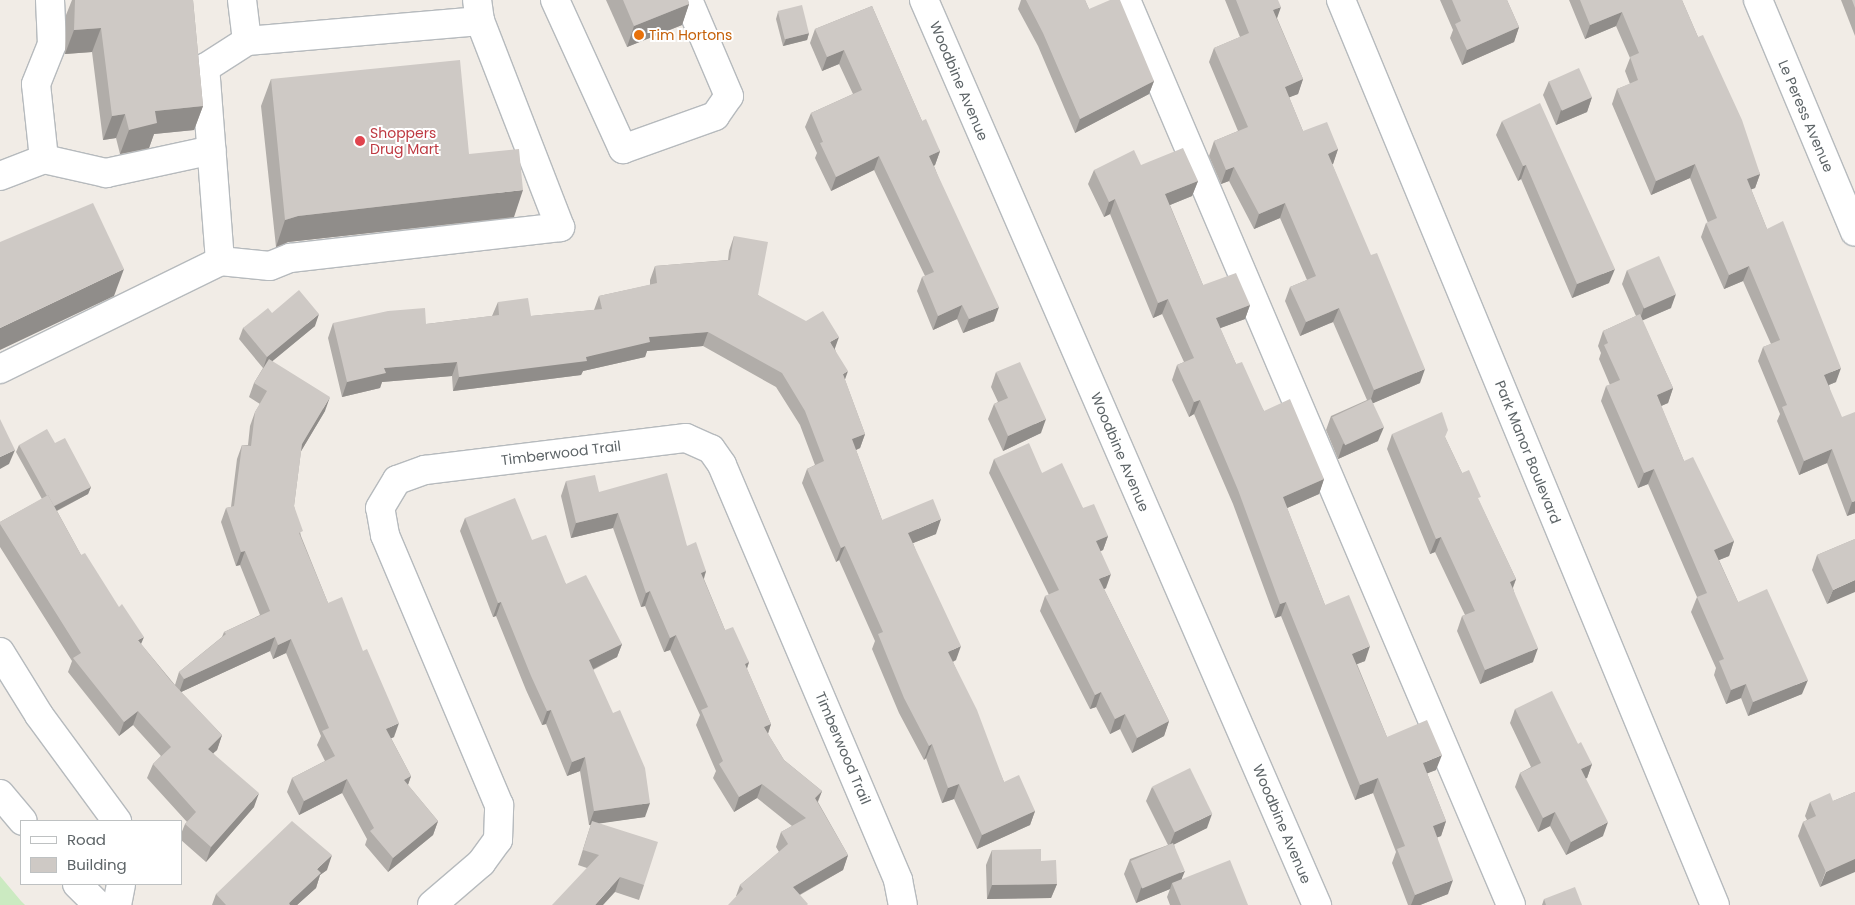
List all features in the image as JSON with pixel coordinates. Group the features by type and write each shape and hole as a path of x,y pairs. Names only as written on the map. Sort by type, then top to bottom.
{"street":[{"path":"44,159 36,84 52,44 50,0"},
{"path":"242,0 247,41"},
{"path":"555,0 623,148 715,116 729,96 688,0"},
{"name":"Woodbine Avenue","path":"924,0 1317,905"},
{"path":"1126,0 1511,905"},
{"name":"Park Manor Boulevard","path":"1341,0 1715,905"},
{"name":"Le Peress Avenue","path":"1758,0 1855,232"},
{"path":"0,369 220,261 270,266 290,258 560,227 478,11 247,41 205,68 220,261"},
{"path":"0,176 44,159 106,173 212,150"},
{"name":"Timberwood Trail","path":"432,905 481,863 498,840 499,805 385,535 380,508 397,480 425,470 686,438 711,449 722,464 898,880 903,905"},
{"path":"0,652 39,714 116,820"},
{"path":"0,794 22,820"},
{"path":"78,885 98,905"},
{"path":"117,905 121,885"}],"green space":[{"path":"0,876 21,901 25,905 0,905"}],"building":[{"path":"75,0 193,0 203,106 155,111 157,123 129,130 125,114 112,116 101,28 74,30"},
{"path":"623,0 688,0 689,4 634,26"},
{"path":"1026,0 1085,0 1089,9 1110,0 1120,0 1154,81 1080,119 1043,33"},
{"path":"1236,0 1278,0 1281,7 1273,10 1303,79 1285,87 1303,131 1327,122 1338,149 1328,154 1371,255 1377,253 1425,369 1374,390 1339,308 1306,322 1290,287 1316,276 1285,203 1259,214 1234,167 1226,170 1214,141 1248,127 1214,48 1249,33"},
{"path":"1452,0 1507,0 1519,27 1467,50 1455,24 1461,21"},
{"path":"1580,0 1682,0 1698,37 1703,35 1742,120 1760,174 1747,179 1767,229 1783,221 1841,368 1824,375 1842,417 1855,412 1855,501 1852,502 1832,449 1804,461 1782,407 1787,405 1763,347 1780,340 1749,266 1729,275 1706,223 1717,218 1695,164 1656,181 1617,89 1638,80 1630,57 1639,53 1622,12 1590,25"},
{"path":"802,5 809,33 785,39 778,11"},
{"path":"872,6 922,121 926,119 940,151 929,156 999,307 969,319 962,305 938,316 922,277 934,272 879,156 836,177 820,143 823,142 811,113 862,90 844,50 827,57 815,29"},
{"name":"Shoppers Drug Mart","path":"460,60 469,154 519,149 523,190 298,216 285,220 271,79"},
{"path":"1579,68 1592,97 1562,111 1549,81"},
{"path":"1540,103 1615,269 1577,284 1526,165 1523,166 1502,121"},
{"path":"1183,148 1198,181 1165,194 1203,285 1236,273 1250,305 1216,318 1236,364 1242,362 1264,411 1290,399 1324,479 1283,497 1325,605 1349,595 1370,646 1352,654 1387,737 1427,720 1442,755 1423,763 1446,821 1433,826 1453,880 1415,895 1397,849 1405,846 1378,778 1360,785 1286,602 1280,604 1238,490 1200,400 1194,402 1177,365 1194,358 1168,299 1158,303 1115,199 1109,202 1094,170 1134,150 1141,165"},
{"path":"93,203 124,269 0,328 0,242"},
{"path":"734,236 768,242 758,295 806,321 823,311 839,337 830,342 848,371 843,374 865,434 852,439 882,520 933,499 941,519 908,533 961,646 948,652 977,710 1004,782 1019,775 1035,811 982,835 959,784 948,788 932,744 929,746 904,698 878,634 883,632 845,546 841,548 807,469 824,461 805,411 782,373 708,332 649,337 650,342 586,357 587,361 459,377 457,362 384,368 386,373 347,382 333,323 388,311 425,308 426,324 499,315 498,302 528,298 531,316 602,309 599,296 657,283 655,266 730,260"},
{"path":"1659,256 1676,294 1644,309 1627,270"},
{"path":"299,290 319,314 267,357 243,328 268,308 272,313"},
{"path":"1640,314 1673,388 1657,395 1684,461 1693,457 1734,541 1714,550 1738,602 1767,589 1808,680 1753,702 1746,684 1731,690 1719,661 1724,659 1697,597 1707,593 1654,469 1644,473 1606,386 1620,380 1604,345 1608,343 1603,331"},
{"path":"269,359 330,397 302,444 294,506 303,531 299,533 328,603 342,597 363,651 367,649 399,723 386,729 411,776 404,780 438,821 393,858 370,831 374,828 347,779 304,801 292,778 335,756 322,731 329,728 291,639 278,645 275,637 184,679 179,672 226,634 224,632 270,611 245,551 241,552 226,508 234,506 242,445 251,446 255,412 267,391 254,383"},
{"path":"1020,362 1046,419 1008,436 994,404 1008,398 996,372"},
{"path":"1371,399 1384,427 1345,445 1332,417"},
{"path":"1442,412 1448,430 1445,437 1462,473 1469,470 1481,497 1478,498 1516,579 1510,582 1538,648 1485,670 1462,616 1475,611 1441,537 1436,539 1392,434"},
{"path":"0,419 15,450 0,457"},
{"path":"47,429 55,443 65,438 91,487 54,506 19,445"},
{"path":"1029,443 1042,473 1062,463 1083,508 1094,504 1108,536 1096,541 1111,574 1099,579 1169,721 1137,738 1125,714 1115,719 1101,692 1095,695 1045,596 1059,590 994,459"},
{"path":"667,473 687,546 696,542 706,571 701,573 725,630 733,627 749,662 745,664 771,724 764,727 784,760 822,791 815,798 848,855 793,887 807,905 728,905 743,889 740,885 788,844 781,832 806,818 762,784 739,797 719,764 723,761 701,710 708,707 676,635 670,638 650,591 646,593 618,513 576,523 566,481 595,475 599,492"},
{"path":"48,495 81,555 85,553 119,607 122,604 144,637 138,640 170,680 222,735 208,749 259,793 211,847 185,824 196,812 153,764 171,747 138,711 124,722 73,658 81,653 0,524 0,522"},
{"path":"515,498 532,540 546,535 566,584 586,575 622,644 589,660 613,713 620,710 645,768 650,803 594,811 585,757 572,762 551,710 547,711 531,676 501,602 498,603 465,518"},
{"path":"1855,539 1855,580 1833,590 1817,555"},
{"path":"1552,691 1578,744 1581,742 1592,764 1581,769 1608,822 1571,842 1555,812 1543,818 1520,773 1541,763 1515,709"},
{"path":"1190,768 1212,814 1175,832 1152,786"},
{"path":"1855,792 1855,859 1826,872 1803,822 1816,816 1810,802 1830,793 1833,801"},
{"path":"292,821 332,855 317,869 321,873 289,903 290,905 226,905 216,894"},
{"path":"592,821 658,842 644,885 620,877 595,905 552,905 599,855 583,850"},
{"path":"1173,843 1185,871 1142,889 1131,861"},
{"path":"1041,849 1041,861 1056,860 1057,884 992,885 992,850"},
{"path":"1230,860 1248,905 1181,905 1172,883"},
{"path":"1575,887 1582,905 1546,905 1544,899"}],"place":[{"name":"Tim Hortons","path":"639,35"},
{"name":"Shoppers Drug Mart","path":"360,141"}]}
